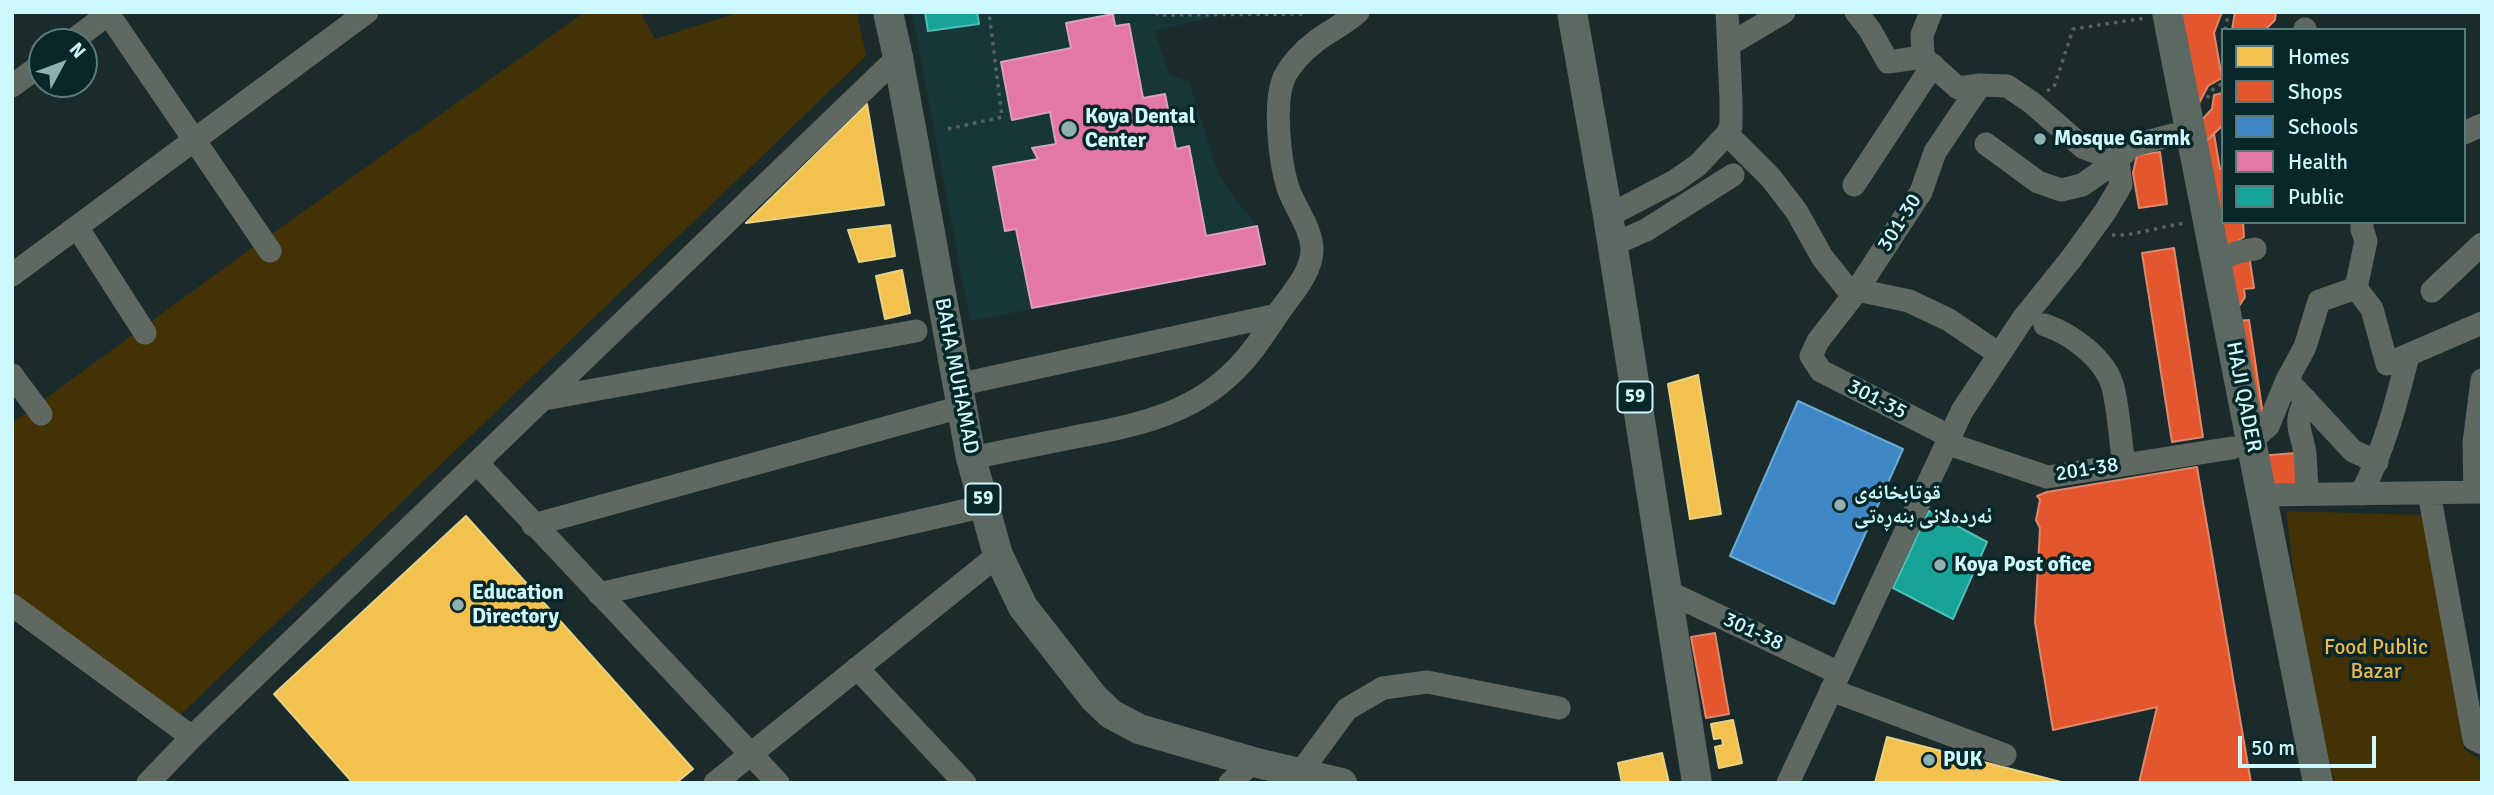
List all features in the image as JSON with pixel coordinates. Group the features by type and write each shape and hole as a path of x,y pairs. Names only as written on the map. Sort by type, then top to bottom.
{"main road":[{"name":"BAHA MUHAMAD","path":"888,12 971,458 998,555 1023,607 1094,698 1111,714 1139,729 1249,772 1300,773 1342,783"},
{"name":"59","path":"1572,12 1608,216 1697,783"},
{"name":"HAJI QADER","path":"2155,14 2172,135 2189,222 2241,444 2262,495 2318,783"},
{"name":"HAJI QADER","path":"2155,14 2218,271 2241,444 2298,783"}],"street":[{"path":"971,458 1140,424 1174,412 1206,394 1234,372 1258,345 1307,272 1312,249 1306,226 1288,188 1279,151 1279,98 1284,79 1296,61 1315,42 1359,12"},
{"path":"1608,216 1675,181 1698,165 1727,134 1731,126 1727,12"},
{"path":"1730,44 1784,12"},
{"path":"1856,12 1888,62 1928,61"},
{"path":"1931,12 1922,36 1928,61 1958,88 1980,85 2007,86 2031,102 2084,148 2118,160"},
{"path":"88,28 107,13 270,251"},
{"path":"12,275 196,140 353,16"},
{"path":"148,783 192,737 898,57"},
{"path":"1854,186 1928,61"},
{"path":"12,86 28,74"},
{"name":"301-30","path":"1811,356 1818,341 1855,293 1921,192 1935,152 1980,85"},
{"path":"2466,132 2482,125"},
{"path":"1727,134 1771,178 1797,212 1822,257 1855,293 1909,302 1939,315 1999,354"},
{"path":"1986,144 2038,183 2061,190 2082,185 2118,160 2131,146 2172,135"},
{"path":"1788,783 1962,411 2022,320 2093,230 2121,185 2118,160"},
{"path":"1612,245 1646,230 1733,174"},
{"path":"2359,225 2367,241 2357,288 2372,309 2398,360 2394,413 2377,462 2361,494"},
{"path":"77,227 145,333"},
{"path":"2432,292 2482,244"},
{"path":"2218,271 2219,260 2255,249"},
{"path":"2241,444 2268,426 2287,380 2305,347 2319,301 2357,288"},
{"path":"533,525 959,396 1277,315"},
{"path":"2398,360 2482,323"},
{"path":"2045,325 2073,339 2106,372 2112,385 2124,464"},
{"path":"544,399 916,331"},
{"name":"301-35","path":"1811,356 1821,371 1947,440"},
{"path":"12,375 41,414"},
{"path":"2287,380 2353,451 2377,462"},
{"path":"2262,495 2478,492 2474,443 2482,380"},
{"path":"2306,400 2299,412 2298,429 2305,453 2308,494"},
{"name":"201-38","path":"1947,440 2047,477 2241,444"},
{"path":"478,464 778,783"},
{"path":"2429,493 2474,739 2482,743"},
{"path":"599,594 985,506"},
{"path":"715,783 998,555"},
{"name":"301-38","path":"1666,591 1835,681 2005,755"},
{"path":"12,605 192,737"},
{"path":"857,668 965,783"},
{"path":"1300,773 1347,709 1383,688 1427,682 1559,708"},
{"path":"1230,783 1249,772"}],"path":[{"path":"948,128 1002,117 989,12"},
{"path":"1156,12 1158,15 1309,12"},
{"path":"2031,102 2054,87 2073,29 2155,14"},
{"path":"2093,230 2105,234 2126,235 2189,222"}],"shaded area":[{"name":"Koya Dental Center","path":"912,12 1233,12 1154,31 1170,75 1189,82 1219,176 1257,226 1265,264 970,321"}],"green space":[{"path":"585,12 640,12 655,39 731,15 732,12 857,12 866,56 176,719 12,598 12,423 245,253"},
{"name":"Food Public Bazar","path":"2286,511 2424,515 2464,749 2482,761 2482,783 2335,783 2306,673"}],"building: Homes":[{"path":"867,104 884,205 746,223"},
{"path":"890,225 895,256 859,262 848,230"},
{"path":"902,270 910,313 885,319 876,276"},
{"path":"1698,375 1721,514 1690,519 1668,384"},
{"name":"Education Directory","path":"466,516 693,769 676,783 353,783 274,694"},
{"path":"1733,720 1742,763 1719,768 1715,747 1723,745 1722,738 1714,739 1711,724"},
{"name":"PUK","path":"1887,737 2065,783 1875,783"},
{"path":"1662,753 1669,783 1622,783 1618,763"}],"building: Shops":[{"path":"2174,12 2222,12 2214,33 2221,79 2208,86 2196,109"},
{"path":"2235,12 2276,12 2275,20 2267,28 2232,28"},
{"path":"2221,93 2221,127 2202,145 2199,123 2212,109 2214,95"},
{"path":"2214,134 2221,169 2221,224 2243,224 2244,237 2222,250 2202,145"},
{"path":"2160,152 2167,204 2139,208 2133,173 2137,155"},
{"path":"2174,248 2203,437 2172,442 2142,253"},
{"path":"2249,255 2254,288 2244,289 2245,297 2232,317 2225,263"},
{"path":"2249,320 2264,422 2254,434 2234,321"},
{"path":"2295,453 2298,493 2265,492 2259,456"},
{"path":"2197,467 2251,783 2139,783 2157,707 2053,730 2035,622 2040,528 2036,520 2040,500 2037,496 2047,492"},
{"path":"1715,633 1729,714 1706,718 1691,637"}],"building: Schools":[{"path":"1798,401 1903,449 1834,604 1730,556"}],"building: Health":[{"name":"Koya Dental Center","path":"1113,14 1115,26 1129,24 1143,98 1165,94 1176,149 1189,146 1206,236 1257,226 1265,264 1032,308 1016,229 1005,231 993,167 1038,159 1032,148 1056,144 1050,112 1012,120 1001,62 1071,48 1066,23"}],"building: Public":[{"path":"925,12 977,12 979,24 928,31"},
{"name":"Koya Post ofice","path":"1929,511 1987,542 1953,619 1893,588"}],"place":[{"name":"Koya Dental Center","path":"1069,129"},
{"name":"Mosque Garmk","path":"2040,139"},
{"name":"قوتابخانه‌ی ئه‌رده‌لانی بنه‌ڕه‌تی","path":"1840,505"},
{"name":"Koya Post ofice","path":"1940,565"},
{"name":"Education Directory","path":"458,605"},
{"name":"PUK","path":"1929,760"}]}
